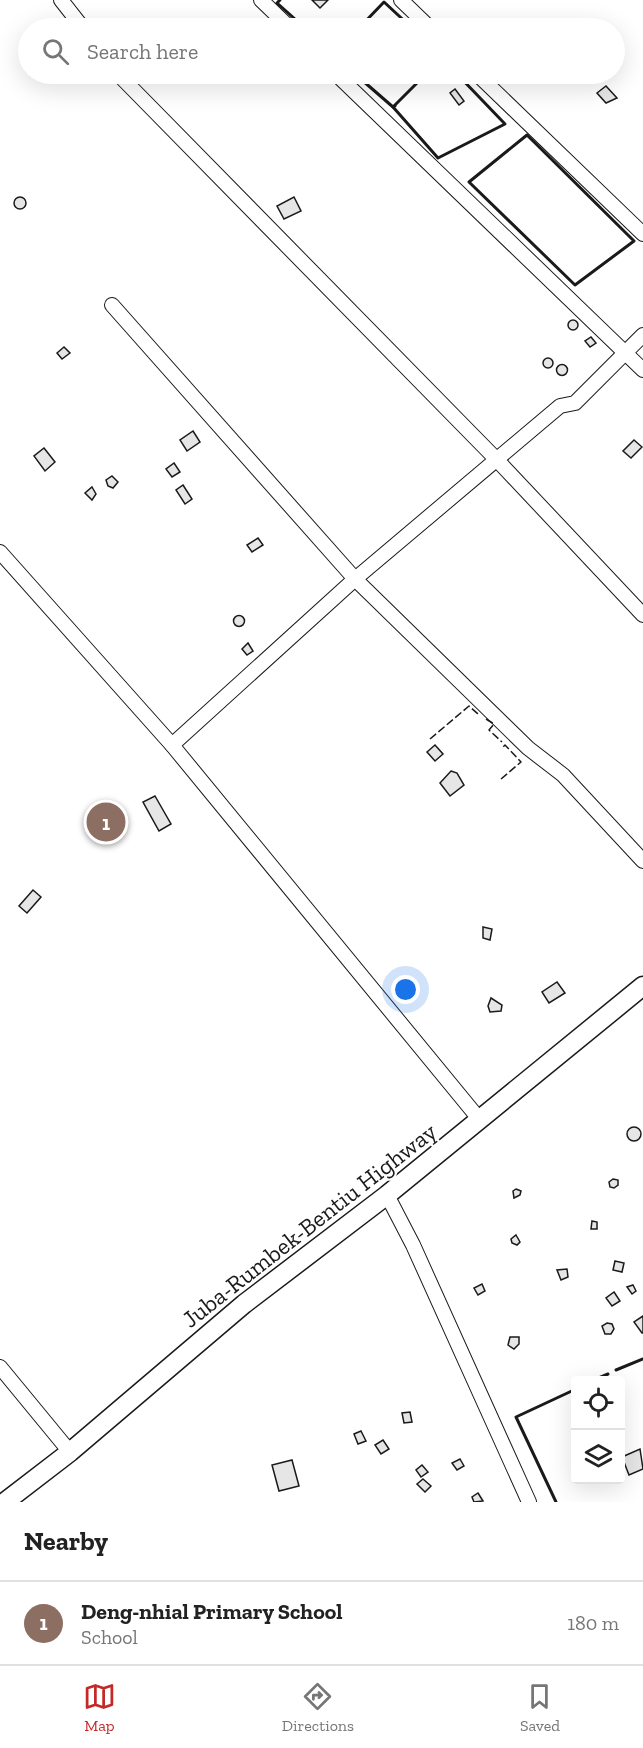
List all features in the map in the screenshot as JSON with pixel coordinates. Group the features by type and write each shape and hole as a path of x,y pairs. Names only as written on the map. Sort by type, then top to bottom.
{"main road":[{"name":"Juba-Rumbek-Bentiu Highway","path":"5,1502 69,1452 244,1304 387,1195 643,986"}],"street":[{"path":"62,0 76,18"},
{"path":"261,0 280,18"},
{"path":"401,0 420,18"},
{"path":"128,84 498,461 643,615"},
{"path":"346,84 643,370"},
{"path":"487,84 643,234"},
{"path":"112,305 355,579 528,748 563,775 643,861"},
{"path":"172,745 355,579 498,461 560,406 575,404 643,335"},
{"path":"0,552 172,745 480,1120"},
{"path":"387,1195 413,1245 529,1502"},
{"path":"0,1367 69,1452"}],"building":[{"path":"312,0 328,0 320,8"},
{"path":"606,86 617,98 606,103 597,93"},
{"path":"455,89 464,101 459,105 450,93"},
{"path":"20,197 26,203 20,209 14,203"},
{"path":"294,197 301,211 284,219 277,206"},
{"path":"573,320 578,325 573,330 568,325"},
{"path":"591,337 596,343 590,347 585,341"},
{"path":"64,347 70,353 62,359 57,353"},
{"path":"548,358 552,359 552,367 548,368 544,367 543,363 544,359"},
{"path":"562,364 568,370 562,376 556,370"},
{"path":"193,431 200,442 187,451 180,440"},
{"path":"634,440 642,447 631,458 623,451"},
{"path":"44,448 55,462 45,471 34,456"},
{"path":"174,463 180,472 172,477 166,469"},
{"path":"112,476 118,482 113,488 108,486 106,480"},
{"path":"183,485 192,499 185,504 176,490"},
{"path":"92,487 96,494 92,500 85,493"},
{"path":"258,538 263,545 252,552 247,545"},
{"path":"239,616 243,617 243,625 239,626 235,625 234,621 235,617"},
{"path":"248,643 253,651 247,655 242,649"},
{"path":"435,745 443,754 435,761 427,752"},
{"path":"451,771 457,773 464,785 450,796 440,783"},
{"path":"155,796 171,824 159,831 143,802"},
{"path":"33,890 41,897 27,913 19,906"},
{"path":"483,927 492,929 490,940 483,938"},
{"path":"557,982 565,993 549,1003 542,992"},
{"path":"491,998 502,1005 501,1011 490,1012 488,1006"},
{"path":"631,1127 637,1127 641,1134 637,1141 631,1141 627,1137 627,1131"},
{"path":"613,1179 618,1180 618,1185 614,1188 610,1187 609,1182"},
{"path":"516,1189 521,1191 520,1195 514,1198 513,1191"},
{"path":"592,1221 597,1222 597,1229 591,1229"},
{"path":"516,1235 520,1242 517,1245 512,1243 511,1239"},
{"path":"615,1261 624,1263 622,1272 613,1270"},
{"path":"567,1269 568,1277 561,1280 557,1270"},
{"path":"482,1284 485,1291 478,1295 474,1288"},
{"path":"633,1285 636,1291 632,1294 627,1287"},
{"path":"614,1292 620,1301 612,1306 606,1298"},
{"path":"643,1316 643,1333 642,1333 634,1322"},
{"path":"607,1323 612,1324 614,1329 611,1334 605,1334 602,1326"},
{"path":"510,1337 519,1337 519,1344 514,1349 508,1345"},
{"path":"410,1412 412,1422 404,1423 402,1413"},
{"path":"361,1431 366,1441 358,1444 354,1434"},
{"path":"383,1440 389,1449 381,1454 375,1445"},
{"path":"640,1449 643,1469 629,1475 625,1465 625,1456"},
{"path":"460,1459 464,1466 457,1470 452,1463"},
{"path":"292,1460 299,1486 279,1491 272,1465"},
{"path":"422,1465 428,1472 421,1477 416,1470"},
{"path":"423,1479 431,1486 425,1492 417,1484"},
{"path":"478,1493 483,1501 474,1502 472,1497"}],"fence":[{"path":"430,739 469,706 478,714"},
{"path":"486,719 494,724 489,730 502,742"},
{"path":"501,779 521,762 505,745 503,747"}],"wall":[{"path":"280,0 277,3 294,18"},
{"path":"369,18 384,2 401,18"},
{"path":"367,84 393,107 395,106"},
{"path":"416,84 393,107 438,158 505,124 467,84"},
{"path":"527,135 634,241 575,285 469,182 527,135"},
{"path":"616,1370 643,1359"},
{"path":"603,1376 608,1374"},
{"path":"556,1502 516,1417 571,1391"}],"place":[{"name":"Deng-nhial Primary School","path":"106,822"}]}
